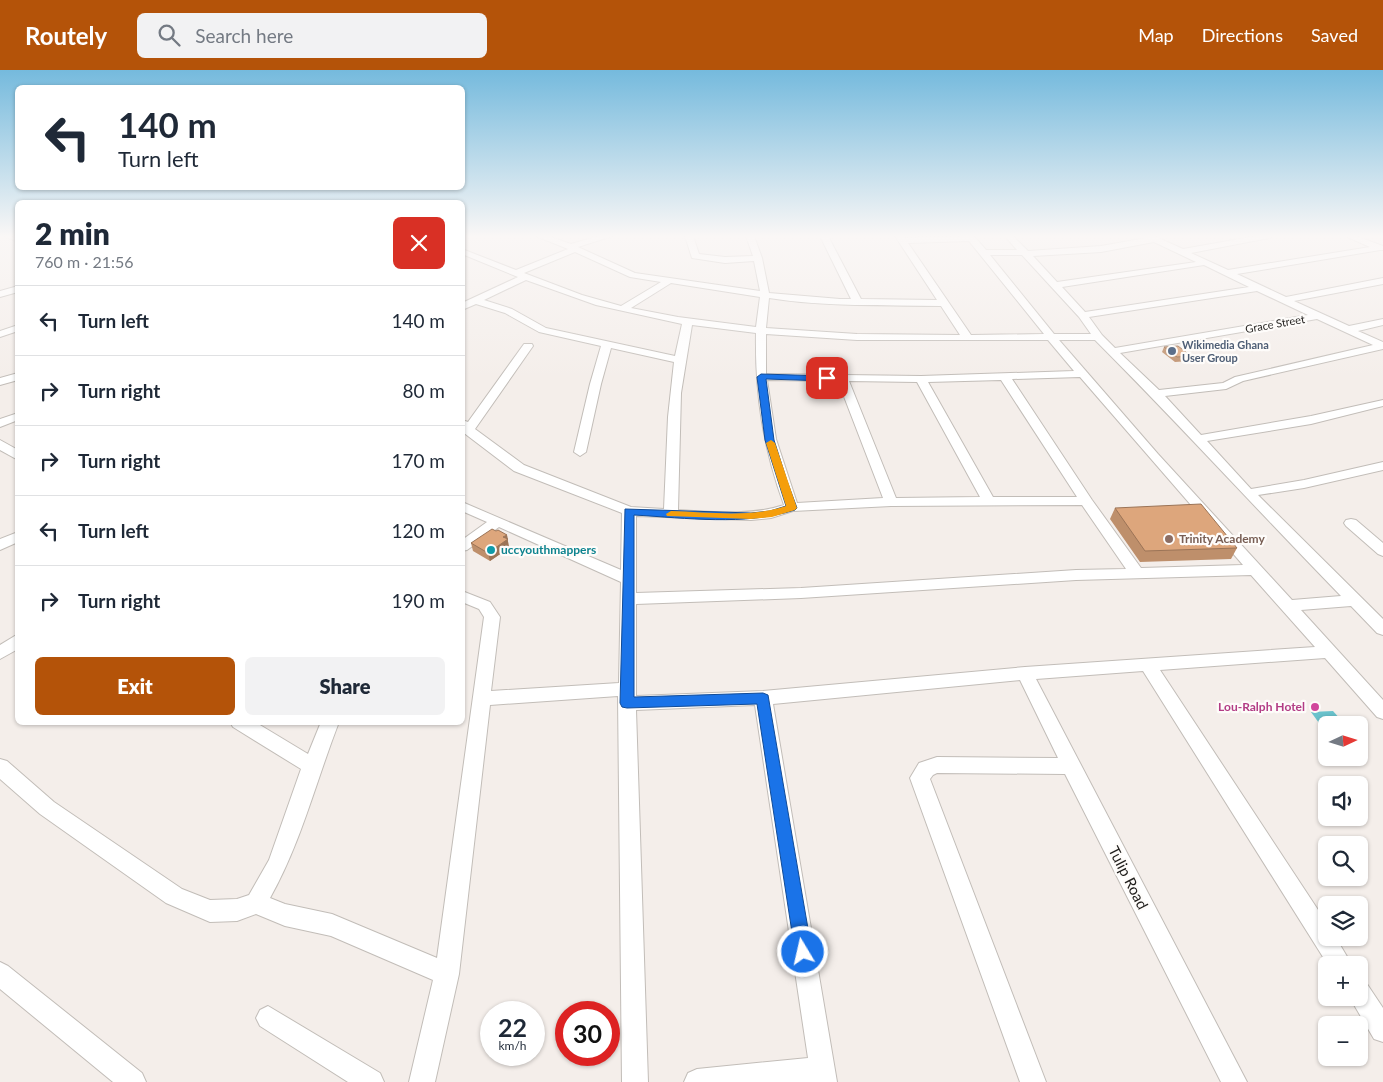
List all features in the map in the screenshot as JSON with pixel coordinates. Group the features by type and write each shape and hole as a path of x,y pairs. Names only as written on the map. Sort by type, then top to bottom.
{"street":[{"path":"465,306 507,283"},
{"path":"542,283 572,295 622,309 688,321 761,330 848,337 1098,337"},
{"path":"622,309 664,283"},
{"path":"688,283 765,296 815,301 942,303"},
{"path":"763,283 765,296 761,330 761,377 770,440 792,508"},
{"path":"848,283 858,303"},
{"path":"929,283 967,337"},
{"path":"1008,283 1082,374 1253,570 1383,712"},
{"path":"1056,285 1068,283"},
{"path":"1247,283 1383,346"},
{"path":"1285,300 1376,283"},
{"path":"1056,285 1083,314 1098,337 1156,394 1248,493 1383,629"},
{"path":"1083,314 1257,288"},
{"path":"0,294 15,290"},
{"path":"476,301 510,312 543,330 680,360"},
{"name":"Grace Street","path":"1113,351 1318,316"},
{"path":"671,514 673,404 688,321"},
{"path":"1347,330 1383,322"},
{"path":"0,334 15,329"},
{"path":"580,452 595,380 607,344"},
{"path":"528,346 465,426 520,468 629,511 751,516 772,514 792,508 891,502 988,500 1086,501"},
{"path":"1156,394 1226,386 1238,379 1383,346"},
{"path":"761,377 921,379 1082,374"},
{"path":"1005,376 1086,501 1137,574"},
{"path":"0,382 15,377"},
{"path":"843,379 891,502"},
{"path":"921,379 988,500"},
{"path":"1197,440 1311,420 1383,403"},
{"path":"0,424 15,417"},
{"path":"0,444 15,454"},
{"path":"1248,493 1313,482 1383,466"},
{"path":"465,507 628,580"},
{"path":"629,511 627,696 635,1082"},
{"path":"465,545 496,522"},
{"path":"1351,523 1383,551"},
{"path":"0,545 15,538"},
{"path":"628,599 801,593 1066,576 1253,570"},
{"path":"422,1082 447,974 482,699 491,611 486,606 465,597"},
{"path":"1286,606 1354,600"},
{"path":"0,653 15,642"},
{"path":"482,699 627,696 763,698 1025,672 1327,652"},
{"path":"1146,664 1335,956"},
{"name":"Tulip Road","path":"1025,672 1071,766 1234,1082"},
{"path":"697,1082 823,1075 763,698"},
{"path":"244,725 312,766"},
{"path":"0,767 47,808 174,896 210,910 237,910 256,903 278,864 312,766 329,725"},
{"path":"1033,1082 920,778 926,769 937,765 1071,766"},
{"path":"256,903 285,915 332,925 447,974"},
{"path":"0,974 133,1082"},
{"path":"1368,1006 1383,1030"},
{"path":"268,1018 371,1082"}],"water":[{"path":"1333,711 1337,716 1318,716 1318,722 1311,712"}],"building":[{"path":"1178,346 1191,356 1177,357 1164,347"},
{"name":"Trinity Academy","path":"1201,504 1237,548 1145,551 1115,508"},
{"path":"492,529 507,535 503,537 508,539 488,553 471,543"}],"slow traffic":[{"path":"671,514 751,516 772,514 792,508 771,443"}],"place":[{"name":"Wikimedia Ghana User Group","path":"1172,351"},
{"name":"Trinity Academy","path":"1169,539"},
{"name":"uccyouthmappers","path":"491,550"},
{"name":"Lou-Ralph Hotel","path":"1315,707"}],"route":[{"path":"803,952 763,698 627,703 629,511 751,516 772,514 792,508 770,440 761,377 827,378"}]}
